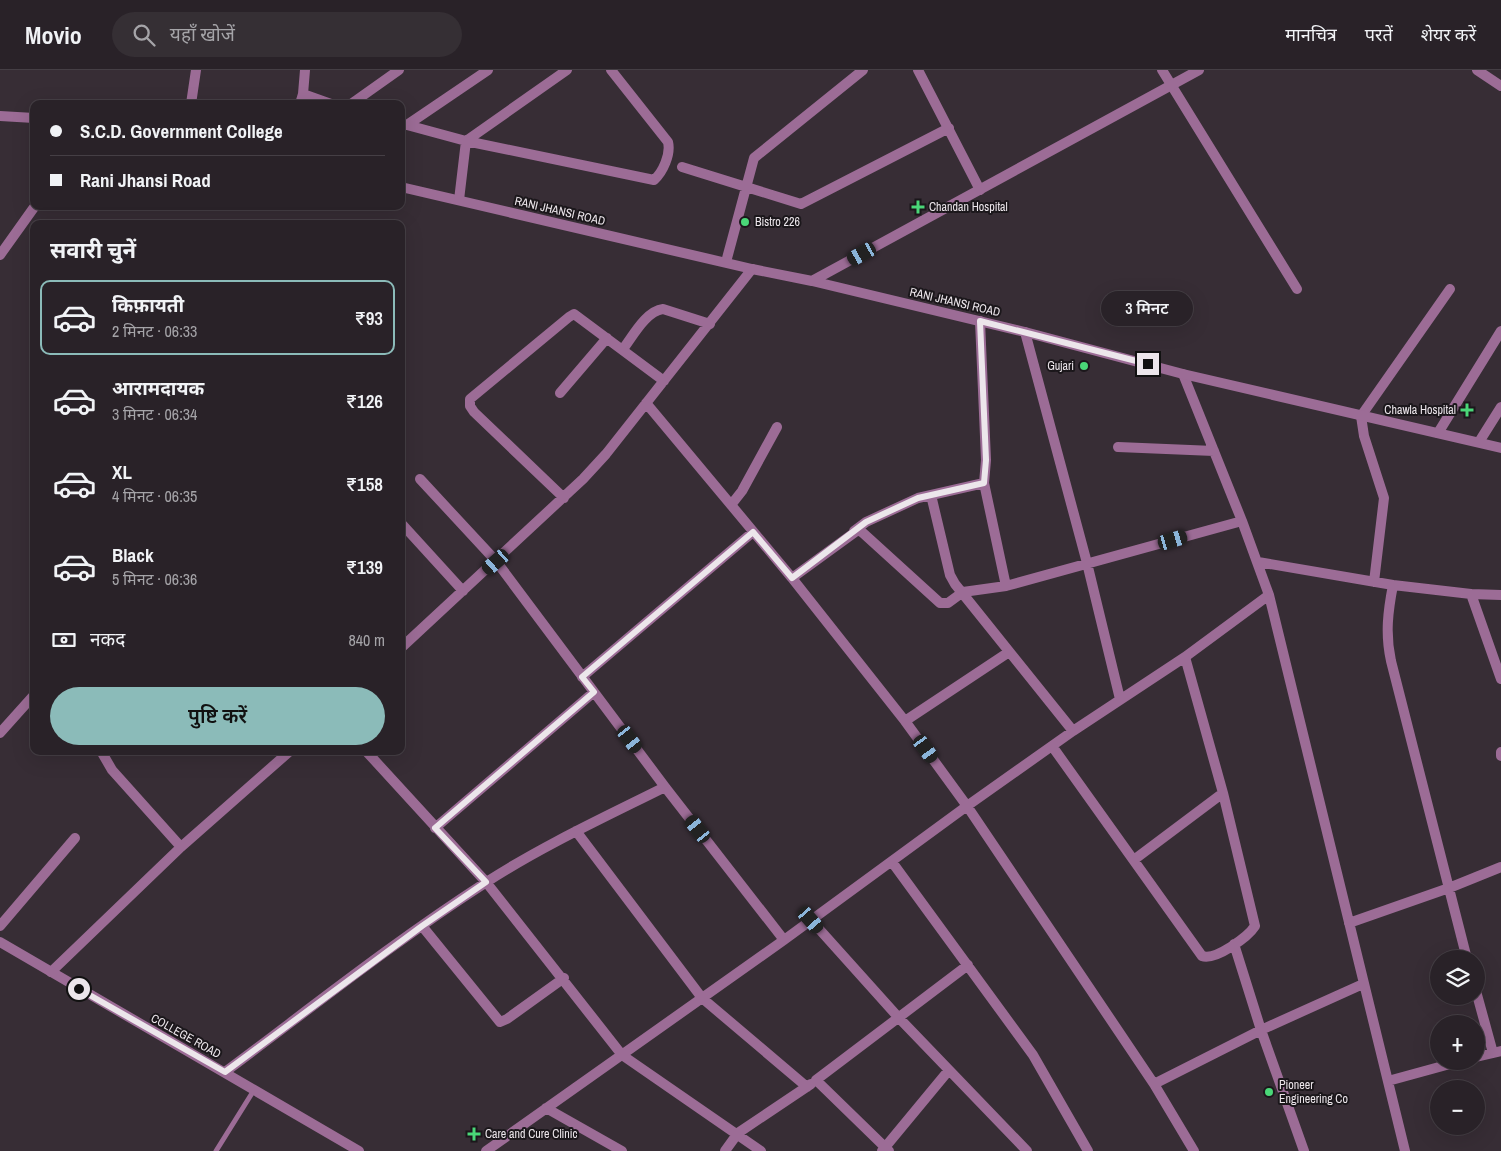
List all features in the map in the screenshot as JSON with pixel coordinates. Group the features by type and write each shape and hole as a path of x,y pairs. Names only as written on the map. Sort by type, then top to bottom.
{"street":[{"path":"192,100 196,70"},
{"path":"302,99 305,70"},
{"path":"357,100 399,70"},
{"path":"488,70 407,125 466,141 654,180 666,162 668,142 610,70"},
{"path":"459,200 466,141 567,70"},
{"path":"726,262 752,164 758,153 863,70"},
{"path":"918,70 980,190"},
{"path":"1162,70 1298,289"},
{"path":"812,281 1199,70"},
{"path":"1477,70 1501,86"},
{"path":"0,116 30,118"},
{"path":"682,167 793,203 808,202 949,128"},
{"name":"RANI JHANSI ROAD","path":"405,188 726,262 752,270 812,281 1025,332 1183,374 1501,448"},
{"path":"0,254 32,210"},
{"path":"405,644 564,498 606,454 752,270"},
{"path":"1374,582 1384,498 1364,436 1361,416 1450,289"},
{"path":"623,349 649,315 658,310 663,309 710,324"},
{"path":"564,498 474,412 470,406 470,399 569,316 574,314 664,381"},
{"path":"980,321 986,460 984,483 1006,586"},
{"path":"1438,433 1501,331"},
{"path":"1025,332 1087,563 1120,699"},
{"path":"560,393 607,338"},
{"path":"1183,374 1242,520 1269,595 1363,984 1406,1151"},
{"path":"646,402 792,578 905,721 967,806 1154,1084 1194,1151"},
{"path":"1478,442 1501,407"},
{"path":"731,505 742,491 777,427"},
{"path":"1118,447 1214,451"},
{"path":"420,480 496,562 665,787 784,940"},
{"path":"792,578 866,522 918,498 984,483"},
{"path":"931,495 950,575 1073,731"},
{"path":"854,531 864,533 940,603 948,603 963,592 1006,586 1242,520"},
{"path":"405,527 463,591"},
{"path":"582,677 753,532"},
{"path":"1258,562 1393,585 1470,594 1501,595"},
{"path":"1393,585 1388,611 1388,648 1466,950"},
{"path":"1470,594 1501,678"},
{"path":"486,1151 784,940 967,806 1073,731 1185,657 1269,595"},
{"path":"905,721 1009,652"},
{"path":"1052,746 1135,859 1202,956 1212,957 1234,944 1252,931 1255,926 1223,793 1185,657"},
{"path":"435,828 594,692"},
{"path":"0,733 30,699"},
{"path":"103,755 112,770 182,847"},
{"path":"51,972 182,847 286,755"},
{"path":"370,755 486,882 564,978 622,1055 738,1133 761,1151"},
{"path":"225,1072 422,926 486,882 576,832 665,787"},
{"path":"1135,859 1223,793"},
{"path":"576,832 702,998 807,1087"},
{"path":"0,926 75,838"},
{"path":"892,862 1033,1055 1088,1151"},
{"path":"1349,923 1449,888 1501,867"},
{"path":"811,920 899,1018 1027,1151"},
{"path":"422,926 500,1022 564,978"},
{"name":"COLLEGE ROAD","path":"0,942 359,1151"},
{"path":"1234,944 1261,1030 1304,1151"},
{"path":"726,1151 738,1133 807,1087 968,965"},
{"path":"1154,1084 1261,1030 1363,984"},
{"path":"1481,1005 1497,1052"},
{"path":"1388,1081 1430,1069"},
{"path":"816,1080 885,1150 949,1070"},
{"path":"546,1108 622,1151"}],"lane":[{"path":"216,1151 254,1090"}],"place":[{"name":"Chandan Hospital","path":"918,207"},
{"name":"Bistro 226","path":"745,222"},
{"name":"Gujari","path":"1084,366"},
{"name":"Chawla Hospital","path":"1467,410"},
{"name":"Pioneer Engineering Co","path":"1269,1092"},
{"name":"Care and Cure Clinic","path":"474,1134"}],"route":[{"path":"79,989 225,1072 422,926 486,882 435,828 594,692 582,677 753,532 792,578 866,522 918,498 984,483 986,460 980,321 1148,364"}]}
